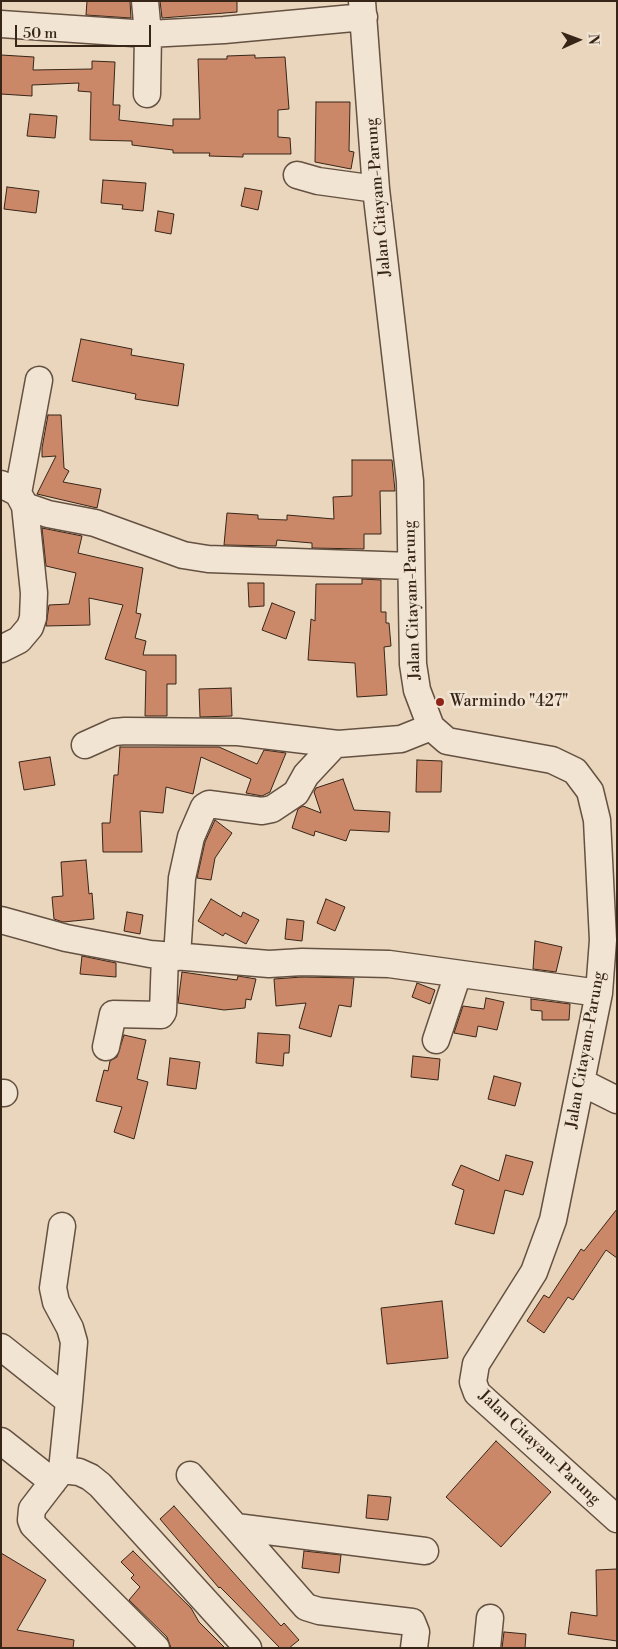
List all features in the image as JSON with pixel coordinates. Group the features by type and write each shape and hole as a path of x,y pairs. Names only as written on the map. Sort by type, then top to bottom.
{"street":[{"path":"145,1 148,34 147,94"},
{"name":"Jalan Citayam-Parung","path":"1,24 148,34 283,25 363,9 376,189 410,481 413,664 417,690 432,727 447,742 552,760 564,764 582,779 590,791 597,820 610,939 553,1220 534,1272 476,1364 473,1382 477,1393 617,1519"},
{"path":"297,175 318,181 376,189"},
{"path":"1,649 19,640 30,627 33,618 34,593 15,494 39,380"},
{"path":"15,494 183,555 200,558 411,566"},
{"path":"85,745 114,732 125,731 238,732 335,744 401,739 432,727"},
{"path":"106,1047 113,1014 161,1015 163,1012 182,878 191,837 204,807 209,804 262,811 272,809 296,792 306,775 335,744"},
{"path":"1,920 66,938 171,956 269,964 302,962 389,964 599,993"},
{"path":"436,1040 458,974"},
{"path":"581,1082 617,1100"},
{"path":"62,1226 53,1295 70,1328 74,1342 70,1401 57,1476 32,1509 32,1524 156,1648"},
{"path":"1,1347 70,1401"},
{"path":"1,1441 57,1476 79,1472 90,1477 100,1485 248,1648"},
{"path":"190,1475 306,1607 312,1610 412,1622 416,1632 414,1648"},
{"path":"236,1527 425,1551"},
{"path":"282,1580 287,1533"},
{"path":"487,1648 490,1618"}],"building":[{"path":"87,1 130,1 131,18 86,15"},
{"path":"160,1 237,1 237,12 162,18"},
{"path":"1,55 34,57 33,70 92,69 92,61 115,62 113,105 120,105 119,120 173,126 173,119 200,119 198,59 227,59 227,56 255,55 255,58 285,57 289,109 278,110 278,137 290,138 291,154 243,154 243,157 209,156 210,153 173,153 173,150 132,145 132,141 90,140 91,92 78,91 79,83 32,85 32,96 1,94"},
{"path":"316,102 350,102 349,151 354,152 351,169 315,162"},
{"path":"30,114 57,116 55,138 27,136"},
{"path":"103,180 146,183 143,211 122,209 123,205 101,203"},
{"path":"7,187 39,191 36,213 4,209"},
{"path":"245,188 262,191 258,210 241,206"},
{"path":"158,211 174,214 171,234 155,231"},
{"path":"81,339 132,349 131,355 184,364 178,406 135,399 136,394 72,381"},
{"path":"48,415 61,415 64,468 69,471 63,482 101,489 97,508 37,494 56,456 42,457"},
{"path":"352,460 392,460 395,491 380,491 381,534 364,534 364,549 312,548 312,543 277,540 276,546 224,545 227,513 258,515 258,519 287,520 287,515 334,519 333,497 352,496"},
{"path":"42,528 82,536 78,553 143,568 136,613 141,614 135,638 146,641 143,655 176,655 176,684 167,684 167,716 145,716 146,671 105,659 123,605 89,598 90,625 46,626 49,605 69,604 76,573 46,566"},
{"path":"362,579 381,580 381,612 386,612 386,623 389,623 391,646 384,647 387,695 357,697 355,663 308,660 311,619 315,621 316,584 362,584"},
{"path":"248,583 264,583 264,606 249,607"},
{"path":"272,603 295,612 286,639 262,630"},
{"path":"231,688 232,716 200,717 199,689"},
{"path":"120,747 219,747 257,764 264,750 286,753 270,792 262,796 246,793 251,779 201,757 193,794 166,787 163,813 140,811 142,852 103,852 102,823 110,823 114,775 118,775"},
{"path":"50,757 55,785 24,790 19,762"},
{"path":"417,760 442,761 441,792 416,792"},
{"path":"343,779 354,810 390,812 389,832 350,830 346,841 315,831 314,836 292,828 298,809 303,806 321,813 314,792 316,788"},
{"path":"215,820 232,833 215,858 211,880 197,878 205,842"},
{"path":"86,860 89,894 92,893 94,919 63,922 54,919 52,897 63,896 61,862"},
{"path":"211,899 241,917 243,912 259,920 246,944 225,933 223,936 198,921"},
{"path":"326,899 345,907 335,931 317,923"},
{"path":"127,912 143,915 140,934 124,931"},
{"path":"287,919 304,921 302,941 285,939"},
{"path":"535,941 562,947 556,972 533,969"},
{"path":"82,956 116,963 116,977 80,974"},
{"path":"182,972 237,980 238,976 256,979 251,1000 246,999 245,1008 224,1010 178,1003"},
{"path":"302,977 354,978 351,1007 339,1005 331,1037 299,1028 306,1003 276,1006 274,979"},
{"path":"417,983 435,990 430,1004 412,997"},
{"path":"486,998 504,1002 497,1030 478,1026 476,1037 454,1033 463,1006 484,1009"},
{"path":"531,999 570,1004 569,1020 542,1020 542,1011 531,1010"},
{"path":"258,1033 290,1035 289,1053 284,1053 283,1066 256,1063"},
{"path":"124,1035 146,1040 137,1079 148,1082 134,1139 114,1132 122,1107 96,1101 104,1070 108,1071 110,1061 117,1057"},
{"path":"413,1056 440,1059 438,1080 411,1077"},
{"path":"170,1058 200,1062 196,1089 167,1085"},
{"path":"494,1076 521,1083 515,1106 488,1099"},
{"path":"506,1155 533,1162 523,1195 505,1190 494,1234 455,1224 464,1190 452,1185 461,1165 499,1181"},
{"path":"617,1209 617,1258 606,1250 573,1300 568,1297 544,1333 527,1321 544,1295 549,1298 581,1249 584,1251"},
{"path":"442,1301 448,1358 387,1364 381,1308"},
{"path":"496,1441 551,1492 501,1547 446,1497"},
{"path":"368,1495 391,1497 388,1520 366,1518"},
{"path":"174,1506 281,1626 284,1623 299,1640 289,1648 280,1648 219,1588 160,1519"},
{"path":"133,1551 191,1608 199,1622 225,1648 171,1648 167,1637 129,1600 140,1587 131,1578 134,1575 121,1562"},
{"path":"304,1551 341,1555 339,1573 302,1568"},
{"path":"1,1553 46,1580 17,1630 74,1640 73,1648 1,1648"},
{"path":"617,1569 617,1641 568,1634 571,1612 597,1616 596,1570"},
{"path":"504,1632 526,1634 525,1648 502,1648"}],"place":[{"name":"Warmindo \"427\"","path":"440,702"}]}
